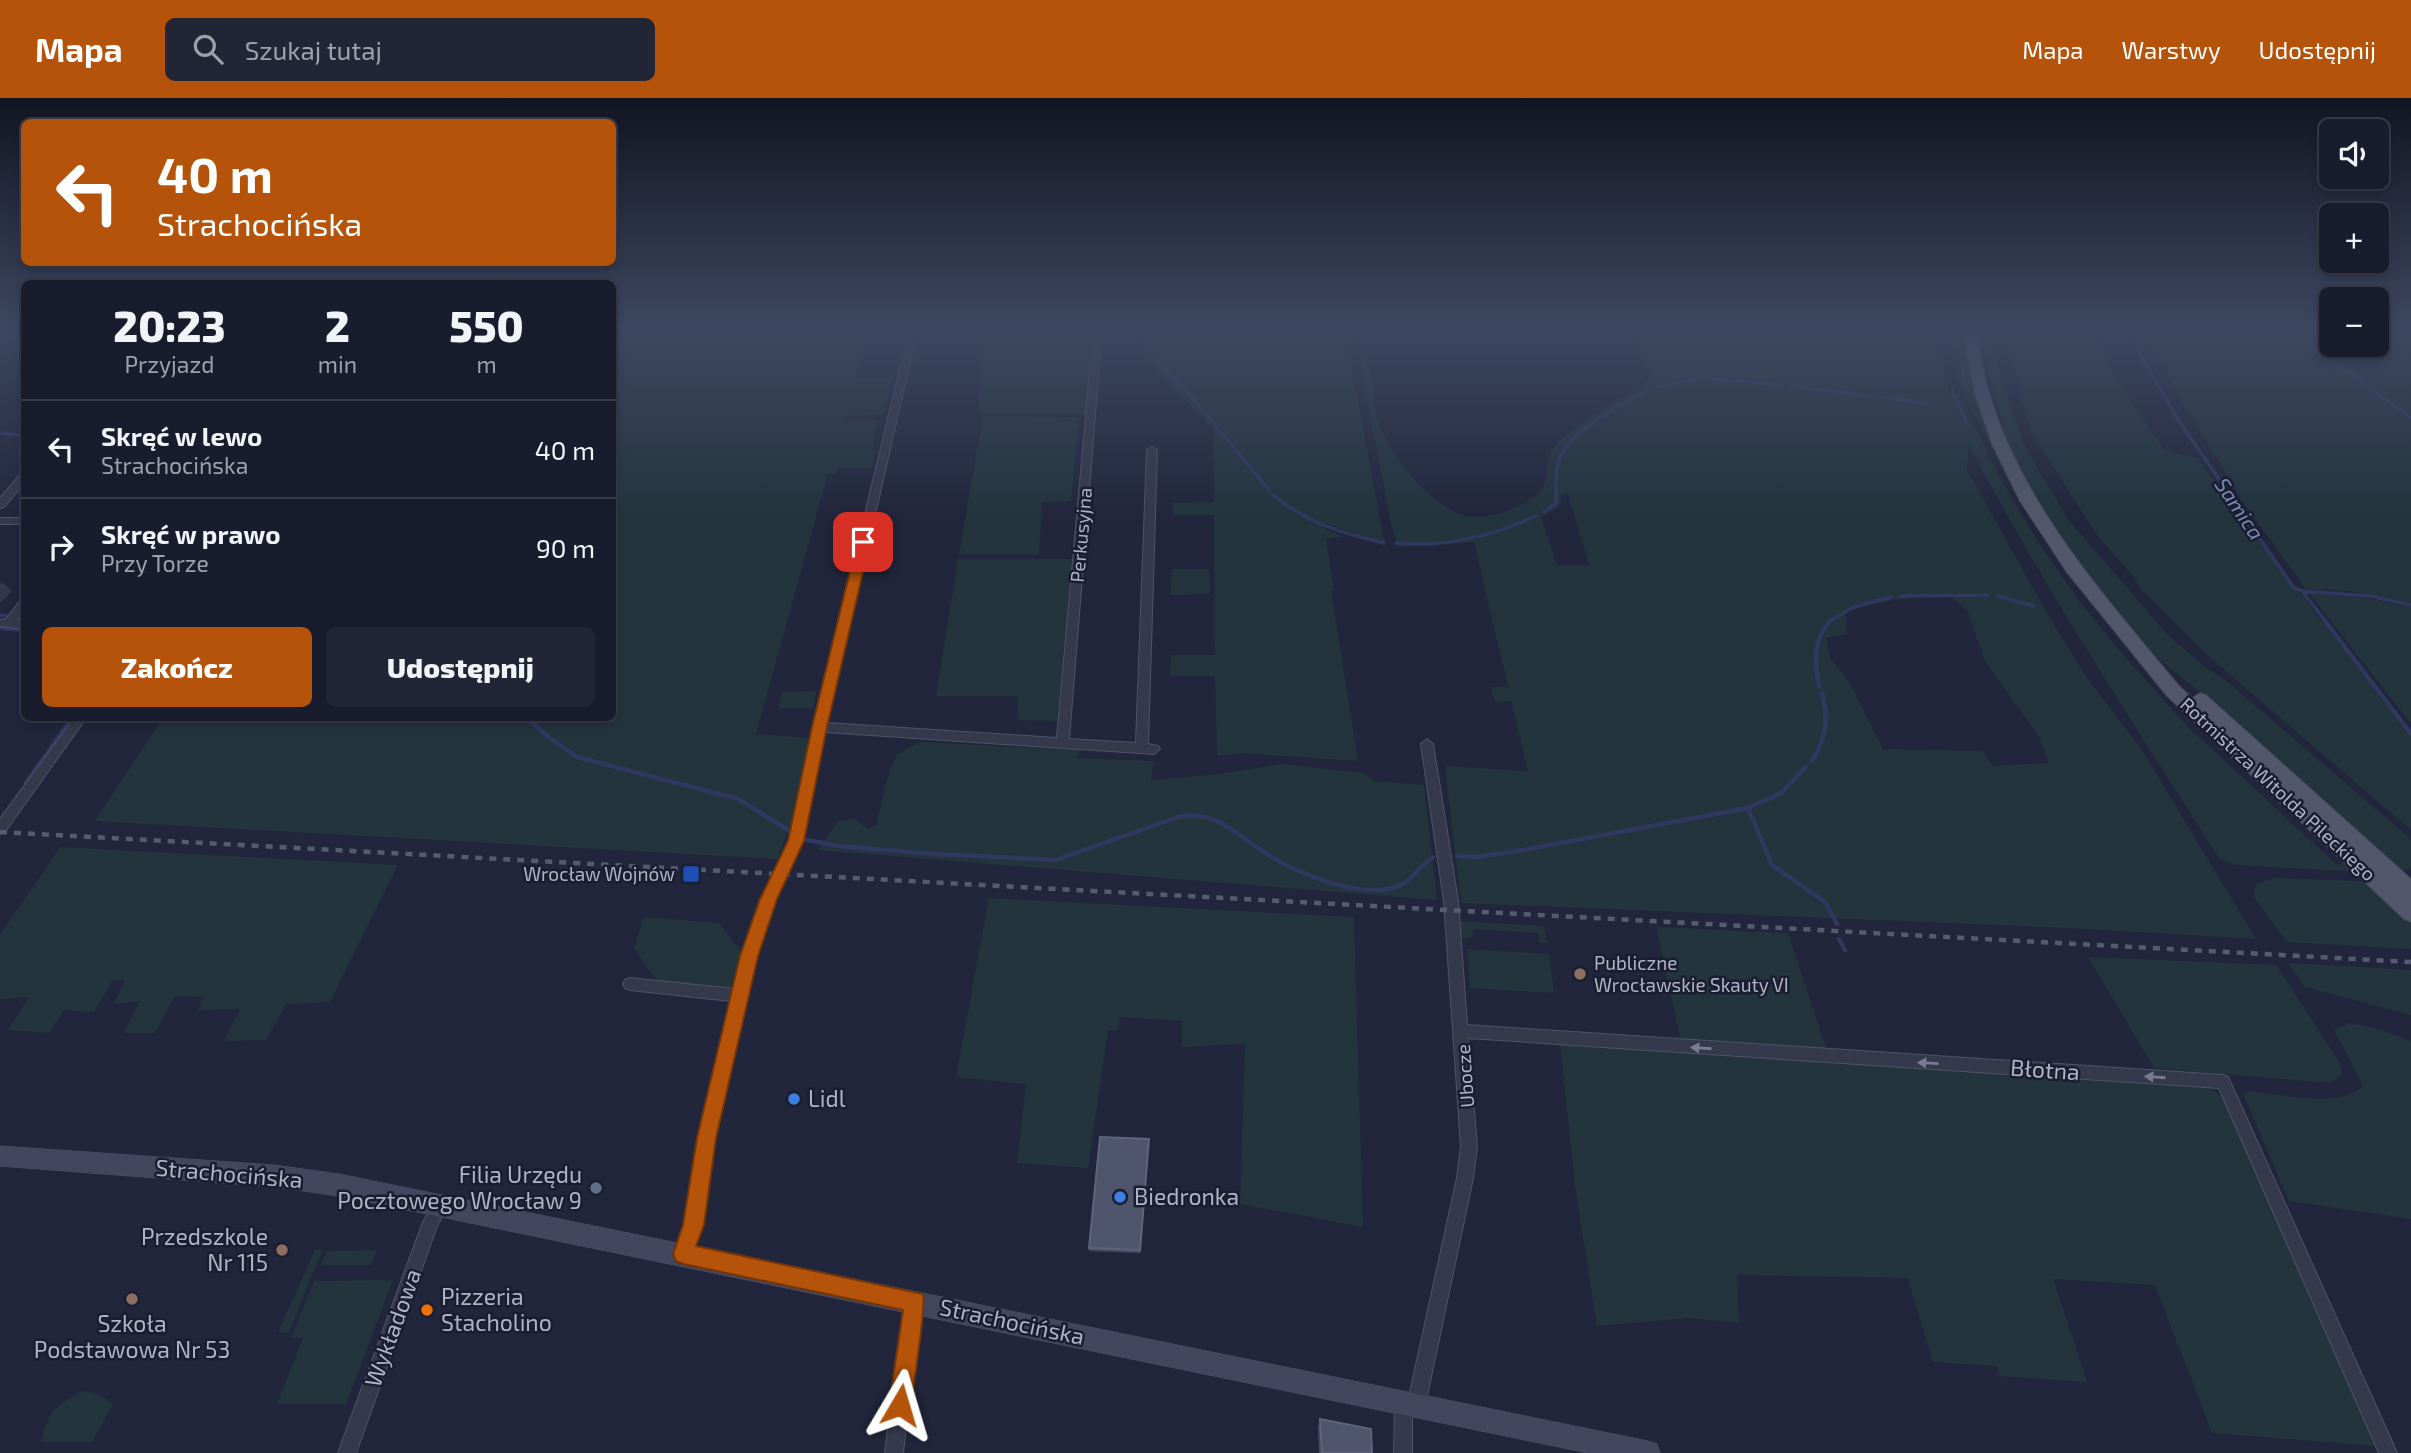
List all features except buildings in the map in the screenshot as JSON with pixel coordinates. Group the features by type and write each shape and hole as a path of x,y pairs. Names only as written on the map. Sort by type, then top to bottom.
{"main road":[{"name":"Rotmistrza Witolda Pileckiego","path":"1981,390 2013,473 2071,567 2105,611 2173,691 2411,914"},
{"name":"Rotmistrza Witolda Pileckiego","path":"2149,661 2184,686 2411,892"},
{"name":"Strachocińska","path":"0,1156 274,1176 441,1204 1648,1453"}],"street":[{"path":"683,1254 693,1225 706,1138 762,915 796,841 899,390"},
{"name":"Perkusyjna","path":"1063,742 1093,390"},
{"path":"820,727 1148,748 1152,450"},
{"path":"0,505 21,480"},
{"path":"0,522 21,521"},
{"path":"4,623 21,607"},
{"path":"0,829 78,721"},
{"name":"Ubocze","path":"1410,1404 1469,1146 1451,901 1427,744"},
{"path":"630,984 740,996"},
{"name":"Błotna","path":"1462,1031 2223,1082 2388,1453"},
{"name":"Wykładowa","path":"347,1453 431,1222 441,1204"},
{"path":"894,1453 908,1332 915,1302"},
{"path":"1403,1453 1410,1404"}],"shaded area":[{"path":"616,390 889,390 883,415 845,416 844,420 879,420 872,450 877,450 872,468 838,468 836,474 828,474 756,734 811,738 791,823 777,859 95,821 161,721 616,721"},
{"path":"980,390 1088,390 1086,414 979,414"},
{"path":"1177,390 1356,390 1385,545 1325,523 1325,529 1345,537 1326,539 1334,590 1331,591 1358,761 1242,753 1217,756 1215,676 1170,676 1171,655 1215,655 1214,515 1173,515 1173,503 1214,502 1213,429"},
{"path":"1365,390 1373,390 1377,417 1384,435 1414,478 1440,503 1453,511 1475,517 1502,513 1533,498 1546,480 1549,456 1560,441 1633,390 1948,390 1949,395 1958,393 2002,482 2076,597 2188,727 2336,864 2394,867 2218,707 2160,660 2122,622 2082,572 2031,493 2007,441 1994,390 2005,390 2025,446 2067,518 2167,634 2207,669 2223,678 2406,835 2411,841 2411,867 2401,873 2343,871 2236,865 2219,858 2058,603 1969,445 1967,470 2048,615 2087,678 2142,750 2256,939 2070,928 1461,903 1445,766 1528,771 1511,701 1495,702 1491,687 1508,686 1474,542 1398,547 1391,524","holes":["1562,494 1568,494 1589,565 1557,565 1541,517 1559,507","1950,596 1967,610 1985,661 2037,734 2050,763 1993,766 1983,751 1883,749 1850,683 1830,658 1826,638 1847,634 1845,613 1858,608 1896,600"]},
{"path":"1962,390 1979,390 2000,463"},
{"path":"2020,390 2124,390 2164,450 2197,458 2411,737 2411,830 2206,654 2139,587 2134,577 2096,534 2031,432"},
{"path":"2175,390 2411,390 2411,603 2350,591 2306,589 2245,505"},
{"path":"983,416 1079,417 1071,501 1042,502 1039,554 959,554"},
{"path":"958,559 1072,559 1057,721 1017,720 1018,696 936,696"},
{"path":"1172,569 1209,569 1210,594 1170,595"},
{"path":"2309,593 2360,597 2411,607 2411,724"},
{"path":"817,691 813,708 778,708 782,692"},
{"path":"920,742 1079,750 1077,758 1154,761 1151,780 1220,774 1282,764 1364,773 1374,781 1424,785 1437,900 818,850 838,821 854,819 869,829 877,824 884,789 896,755"},
{"path":"60,847 398,865 330,1002 286,1004 266,1040 224,1041 240,1009 197,1010 203,997 175,996 155,1033 124,1033 140,1001 114,1004 125,980 113,980 94,1012 64,1010 49,1033 8,1030 29,997 0,999 0,935"},
{"path":"2275,878 2411,883 2411,949 2287,942 2253,896 2256,884"},
{"path":"989,898 1354,917 1363,1227 1240,1204 1245,1044 1182,1047 1182,1021 1120,1017 1117,1030 1108,1030 1088,1168 1017,1163 1026,1084 956,1077"},
{"path":"644,917 719,923 741,952 730,990 658,983 634,948"},
{"path":"1459,921 1544,926 1547,943 1539,942 1538,933 1473,929 1473,938 1466,940 1460,937"},
{"path":"1656,927 1788,933 1827,1051 1681,1041"},
{"path":"1467,949 1549,954 1554,993 1470,988"},
{"path":"2088,957 2276,965 2340,1063 2342,1075 2330,1083 2154,1068"},
{"path":"2288,963 2411,970 2411,1015 2305,987"},
{"path":"2349,1023 2379,1029 2411,1041 2411,1219 2289,1201 2243,1093 2248,1091 2325,1098 2353,1093 2363,1086 2334,1030"},
{"path":"1560,1043 2212,1089 2224,1098 2377,1446 2212,1433 2155,1285 2053,1279 2087,1382 2000,1376 1997,1366 1933,1362 1908,1278 1737,1275 1739,1323 1688,1318 1597,1326 1575,1186"},
{"path":"315,1250 322,1250 289,1333 278,1332"},
{"path":"377,1250 371,1265 321,1265 327,1251"},
{"path":"393,1280 346,1404 277,1404 303,1338 291,1338 314,1281"},
{"path":"83,1391 99,1394 113,1404 92,1442 41,1442 54,1410"}],"waterway":[{"path":"1185,390 1269,490"},
{"path":"1544,512 1556,503 1557,470 1565,449 1598,419 1648,390"},
{"path":"1824,390 1871,396"},
{"name":"Samica","path":"2161,390 2177,418 2293,587 2302,591"},
{"path":"2373,390 2411,418"},
{"path":"1952,391 1968,426"},
{"path":"1881,397 1926,403"},
{"path":"0,433 21,436"},
{"path":"1273,495 1312,520 1354,536 1384,543"},
{"path":"1396,543 1433,544 1468,539 1536,516"},
{"name":"Samica","path":"2302,591 2370,596 2411,605"},
{"path":"2302,591 2326,622"},
{"path":"1900,596 1988,595"},
{"path":"1998,596 2033,606"},
{"path":"1828,622 1854,607 1891,597"},
{"path":"0,615 7,616"},
{"path":"1819,686 1816,660 1818,644 1830,621"},
{"path":"2325,621 2411,734"},
{"path":"0,628 21,630"},
{"path":"1812,761 1825,728 1822,693"},
{"path":"26,783 70,721"},
{"path":"531,721 577,757 738,799 790,831"},
{"path":"1748,808 1781,793 1806,767"},
{"path":"1457,856 1476,857 1517,851 1748,808"},
{"path":"1748,808 1772,865 1825,902 1837,924"},
{"path":"807,840 838,846 935,854 1056,860 1178,817 1204,817 1224,825 1292,868 1327,882 1364,890 1396,887 1433,857"},
{"path":"1839,939 1845,950"}],"railway":[{"path":"0,832 2411,962"}],"place":[{"name":"Wrocław Wojnów","path":"691,874"},
{"name":"Publiczne Wrocławskie Skauty VI","path":"1580,974"},
{"name":"Lidl","path":"794,1099"},
{"name":"Filia Urzędu Pocztowego Wrocław 9","path":"596,1188"},
{"name":"Biedronka","path":"1120,1197"},
{"name":"Przedszkole Nr 115","path":"282,1250"},
{"name":"Szkoła Podstawowa Nr 53","path":"132,1299"},
{"name":"Pizzeria Stacholino","path":"427,1310"}],"route":[{"path":"863,542 796,841 768,899 749,956 706,1138 693,1225 683,1254 915,1302 908,1332 900,1405"}]}
